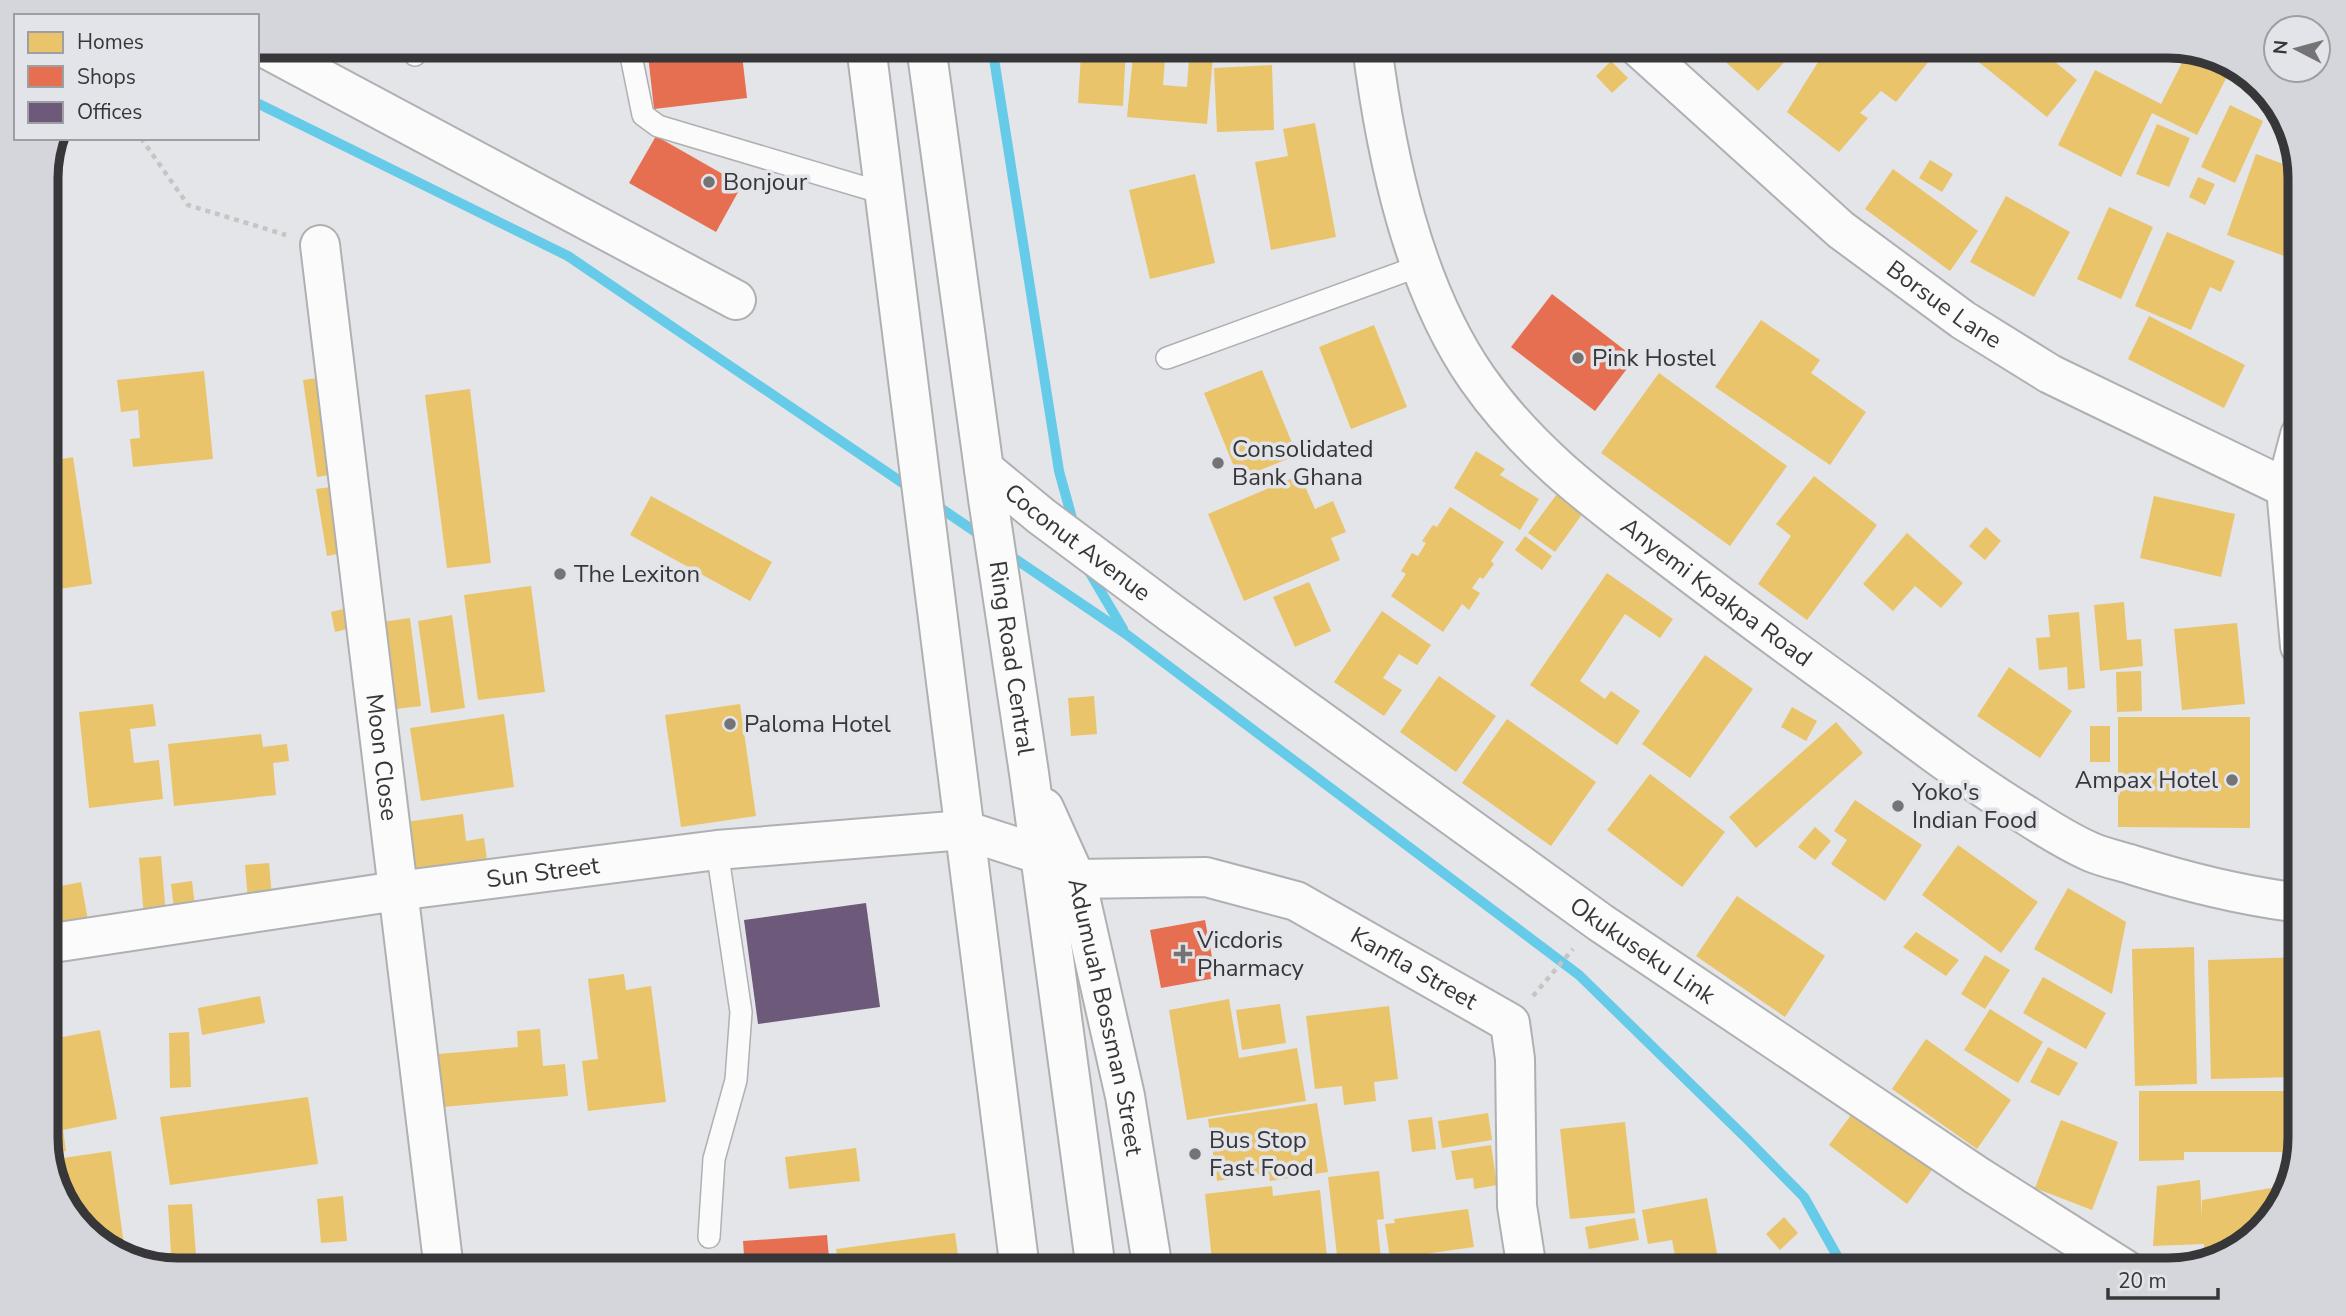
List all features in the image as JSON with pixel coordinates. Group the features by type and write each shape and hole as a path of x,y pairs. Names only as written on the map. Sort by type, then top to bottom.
{"street":[{"path":"283,58 736,300"},
{"path":"868,58 1018,1258"},
{"name":"Ring Road Central","path":"928,58 1094,1258"},
{"name":"Anyemi Kpakpa Road","path":"1374,58 1379,100 1396,182 1438,310 1477,377 1539,453 1576,487 1995,796 2091,852 2210,888 2288,902"},
{"name":"Borsue Lane","path":"1650,58 1841,230 1963,320 2050,374 2288,487"},
{"name":"Moon Close","path":"320,245 443,1258"},
{"name":"Coconut Avenue","path":"986,484 1041,516 1171,613"},
{"name":"Okukuseku Link","path":"1171,613 1601,923 1965,1167 2107,1258"},
{"name":"Adumuah Bossman Street","path":"1029,773 1076,879 1125,1096 1151,1258"},
{"name":"Sun Street","path":"58,942 397,891 718,850 964,830 1038,854"},
{"name":"Kanfla Street","path":"1076,879 1206,877 1296,901 1510,1023 1515,1059 1517,1206 1525,1258"}],"lane":[{"path":"631,58 643,116 658,126 886,194"},
{"path":"1167,358 1422,265"},
{"path":"709,1237 714,1159 736,1080 741,1012 718,850"}],"path":[{"path":"142,140 188,205 320,245"},
{"path":"1533,996 1577,944"}],"building: Homes":[{"path":"1081,58 1125,58 1123,106 1078,103"},
{"path":"1133,58 1165,58 1163,85 1187,87 1189,58 1213,58 1207,124 1127,117"},
{"path":"1721,58 1788,58 1758,91"},
{"path":"1821,58 1931,58 1896,102 1881,91 1860,113 1868,118 1839,152 1787,112"},
{"path":"2050,58 2077,80 2047,117 1975,59"},
{"path":"2184,59 2214,67 2228,74 2197,135 2152,113 2121,177 2058,145 2095,70 2161,104"},
{"path":"1611,61 1628,78 1612,93 1596,76"},
{"path":"1272,65 1274,130 1217,132 1214,68"},
{"path":"2230,105 2263,121 2235,183 2201,167"},
{"path":"1315,123 1336,237 1271,250 1255,162 1288,156 1283,129"},
{"path":"2157,124 2190,138 2169,187 2136,174"},
{"path":"2256,154 2287,165 2288,257 2227,235"},
{"path":"1930,160 1953,174 1942,192 1919,178"},
{"path":"1893,169 1978,231 1950,271 1865,209"},
{"path":"1195,174 1215,263 1150,279 1129,190"},
{"path":"2198,177 2215,184 2205,205 2189,197"},
{"path":"2006,196 2070,232 2034,297 1970,262"},
{"path":"2109,207 2153,227 2121,299 2077,279"},
{"path":"2167,232 2235,261 2221,292 2210,287 2191,330 2135,306"},
{"path":"2149,316 2245,365 2224,408 2128,359"},
{"path":"1761,320 1820,360 1811,373 1866,412 1830,465 1715,387"},
{"path":"1374,325 1407,407 1351,429 1319,347"},
{"path":"1262,370 1297,455 1239,479 1204,393"},
{"path":"204,371 213,459 133,467 130,439 140,438 138,410 121,412 117,380"},
{"path":"1659,373 1787,466 1730,546 1601,453"},
{"path":"325,377 340,473 317,477 303,380"},
{"path":"470,389 491,563 447,568 425,395"},
{"path":"1476,451 1505,469 1500,475 1539,499 1520,530 1454,488"},
{"path":"73,457 92,584 58,589 58,460"},
{"path":"1300,475 1315,509 1333,501 1346,532 1331,538 1340,560 1244,601 1208,514"},
{"path":"1814,476 1877,525 1807,620 1758,584 1791,536 1776,524"},
{"path":"338,486 348,552 327,556 316,489"},
{"path":"1557,494 1583,513 1555,552 1528,533"},
{"path":"651,496 772,562 750,601 630,535"},
{"path":"2154,496 2235,514 2221,577 2140,558"},
{"path":"1450,507 1504,542 1491,561 1494,564 1472,588 1480,593 1469,610 1462,604 1443,632 1391,596 1406,574 1401,571 1412,553 1418,556 1426,543 1422,541 1433,525 1437,527"},
{"path":"1986,527 2001,541 1985,560 1969,546"},
{"path":"1907,533 1963,583 1941,608 1915,586 1893,611 1863,584"},
{"path":"1525,536 1552,556 1542,570 1515,550"},
{"path":"1607,573 1673,619 1660,638 1625,614 1580,681 1605,699 1611,691 1640,711 1617,745 1530,685"},
{"path":"1309,582 1331,631 1295,647 1273,597"},
{"path":"531,586 545,692 478,700 464,595"},
{"path":"2124,602 2127,640 2141,639 2143,666 2100,671 2094,605"},
{"path":"356,606 360,626 335,632 331,612"},
{"path":"1382,611 1431,645 1417,665 1399,654 1383,678 1402,690 1384,716 1334,682"},
{"path":"2079,612 2085,688 2068,690 2067,667 2039,670 2036,638 2050,637 2048,615"},
{"path":"452,615 465,708 431,713 418,621"},
{"path":"410,618 421,706 379,711 367,624"},
{"path":"2237,623 2245,704 2182,710 2174,629"},
{"path":"1705,655 1753,689 1690,778 1642,744"},
{"path":"2009,667 2072,711 2040,758 1977,716"},
{"path":"2141,671 2142,711 2117,712 2116,672"},
{"path":"1439,676 1496,716 1456,772 1400,732"},
{"path":"1094,696 1097,734 1071,736 1068,698"},
{"path":"153,704 156,726 130,729 134,763 159,760 163,799 89,808 79,712"},
{"path":"740,704 756,816 681,827 665,715"},
{"path":"1792,707 1817,721 1806,741 1781,727"},
{"path":"504,714 514,787 421,801 410,728"},
{"path":"2118,717 2250,717 2250,828 2118,827"},
{"path":"1507,719 1596,782 1551,846 1462,783"},
{"path":"1836,722 1863,753 1756,848 1729,817"},
{"path":"2090,726 2110,726 2110,762 2090,762"},
{"path":"261,734 263,747 287,744 289,761 273,763 276,795 174,806 168,744"},
{"path":"1650,774 1725,832 1682,887 1607,830"},
{"path":"1855,800 1922,845 1885,901 1831,864 1847,840 1834,831"},
{"path":"463,814 466,841 484,838 491,890 391,866 375,868 370,827"},
{"path":"1815,827 1831,841 1815,860 1798,847"},
{"path":"1958,845 2038,902 2001,953 1922,895"},
{"path":"161,856 166,915 144,917 139,858"},
{"path":"269,863 272,897 248,900 245,865"},
{"path":"192,881 196,914 175,917 171,884"},
{"path":"81,882 88,920 58,926 58,887"},
{"path":"2068,888 2126,922 2112,994 2034,949"},
{"path":"1737,896 1825,956 1785,1017 1696,956"},
{"path":"1916,932 1959,960 1946,976 1903,947"},
{"path":"2194,947 2197,1084 2135,1086 2132,949"},
{"path":"1985,955 2010,970 1985,1009 1961,994"},
{"path":"2288,957 2288,1077 2211,1079 2208,960"},
{"path":"624,974 626,990 651,986 666,1102 588,1111 582,1061 598,1059 588,979"},
{"path":"2043,977 2106,1013 2086,1049 2023,1013"},
{"path":"260,996 265,1023 202,1035 198,1008"},
{"path":"1229,999 1239,1058 1297,1048 1306,1101 1187,1120 1169,1010"},
{"path":"1280,1004 1286,1043 1242,1050 1236,1010"},
{"path":"1389,1006 1398,1079 1374,1082 1376,1101 1344,1105 1342,1086 1315,1089 1306,1016"},
{"path":"1990,1009 2043,1042 2018,1083 1964,1050"},
{"path":"540,1029 543,1066 565,1064 568,1096 443,1107 439,1054 518,1047 517,1031"},
{"path":"100,1030 117,1119 63,1130 66,1151 59,1152 58,1146 58,1038"},
{"path":"189,1032 191,1087 170,1088 169,1033"},
{"path":"1926,1039 2011,1100 1977,1149 1892,1089"},
{"path":"2048,1047 2078,1063 2059,1096 2030,1082"},
{"path":"2139,1091 2288,1091 2287,1152 2184,1152 2184,1160 2139,1161"},
{"path":"308,1097 318,1164 170,1185 160,1117"},
{"path":"1317,1103 1328,1172 1270,1181 1269,1173 1217,1181 1208,1119"},
{"path":"1854,1111 1932,1170 1907,1204 1829,1145"},
{"path":"1488,1113 1492,1140 1442,1148 1438,1121"},
{"path":"1432,1117 1436,1149 1412,1152 1408,1120"},
{"path":"2061,1120 2118,1142 2092,1210 2035,1188"},
{"path":"1625,1122 1635,1213 1570,1219 1560,1129"},
{"path":"1491,1145 1497,1185 1474,1189 1473,1178 1456,1180 1451,1151"},
{"path":"856,1148 860,1181 789,1189 785,1157"},
{"path":"111,1151 124,1245 99,1228 78,1205 66,1182 63,1158"},
{"path":"1379,1171 1384,1219 1377,1220 1381,1258 1337,1258 1328,1177"},
{"path":"2200,1180 2202,1219 2202,1200 2278,1187 2253,1223 2228,1242 2204,1252 2204,1244 2153,1246 2157,1186"},
{"path":"1272,1186 1273,1196 1320,1190 1327,1258 1212,1258 1205,1194"},
{"path":"343,1196 347,1241 321,1243 317,1199"},
{"path":"1707,1198 1718,1258 1676,1258 1672,1240 1648,1244 1642,1210"},
{"path":"192,1204 196,1258 171,1258 168,1205"},
{"path":"1468,1209 1474,1247 1390,1258 1385,1224 1395,1223 1394,1219"},
{"path":"1784,1217 1798,1233 1780,1250 1766,1234"},
{"path":"1635,1218 1639,1240 1589,1249 1585,1227"},
{"path":"955,1233 958,1258 837,1258 836,1249"}],"building: Shops":[{"path":"648,58 742,58 747,98 654,109"},
{"path":"656,136 742,185 716,232 629,183"},
{"path":"1552,294 1635,358 1595,411 1511,347"},
{"name":"Vicdoris Pharmacy","path":"1205,920 1216,978 1161,988 1150,930"},
{"path":"827,1235 829,1258 744,1258 743,1241"}],"building: Offices":[{"path":"866,903 880,1007 758,1024 744,920"}],"waterway":[{"path":"994,58 1059,471 1075,529"},
{"path":"259,104 568,256 913,490"},
{"path":"933,503 983,537"},
{"path":"1005,552 1126,634 1579,975 1804,1197 1838,1258"},
{"path":"1087,568 1123,629"}],"place":[{"name":"Bonjour","path":"709,182"},
{"name":"Pink Hostel","path":"1578,358"},
{"name":"Consolidated Bank Ghana","path":"1218,463"},
{"name":"The Lexiton","path":"560,574"},
{"name":"Paloma Hotel","path":"730,724"},
{"name":"Ampax Hotel","path":"2232,780"},
{"name":"Yoko's Indian Food","path":"1898,806"},
{"name":"Vicdoris Pharmacy","path":"1183,954"},
{"name":"Bus Stop Fast Food","path":"1195,1154"}]}
